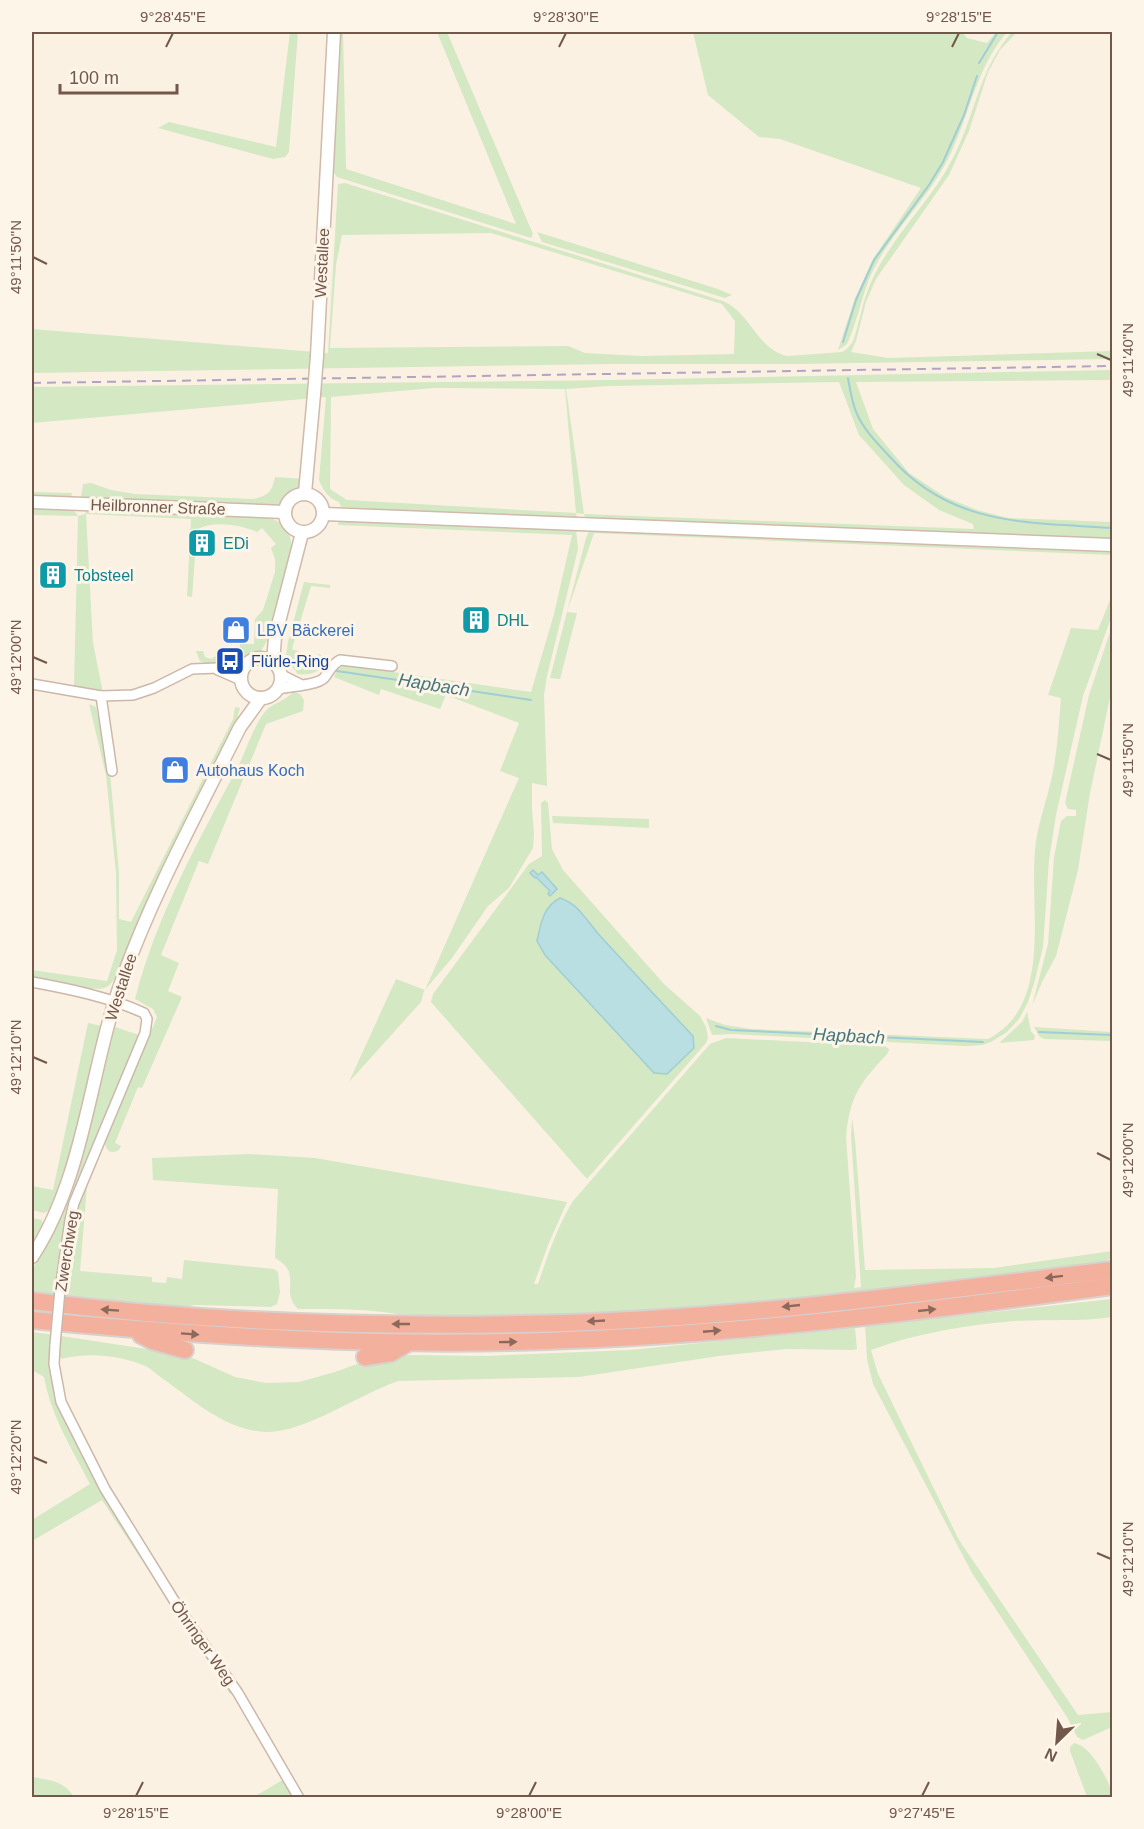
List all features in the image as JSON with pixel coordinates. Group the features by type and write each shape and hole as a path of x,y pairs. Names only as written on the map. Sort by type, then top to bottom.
{"highway":[{"path":"32,1301 104,1310 272,1322 475,1325 567,1323 663,1318 849,1300 1113,1270"},
{"path":"32,1320 132,1330 276,1339 409,1342 569,1340 665,1335 849,1318 1113,1286"},
{"path":"132,1330 153,1341 185,1350"},
{"path":"365,1357 391,1353 409,1342"}],"main road":[{"name":"Westallee","path":"305,493 317,356 334,32"},
{"path":"305,493 319,500 324,514 322,522 310,532 302,532 289,525 285,512 291,498 305,493"},
{"name":"Heilbronner Straße","path":"32,502 285,512"},
{"path":"324,514 1113,545"},
{"path":"273,663 275,637 302,532"},
{"path":"260,658 275,637"},
{"path":"260,658 273,663 280,674 277,689 267,697 261,698 247,692 241,680 244,667 251,660 260,658"},
{"name":"Westallee","path":"240,727 247,692"},
{"name":"Westallee","path":"32,1257 67,1182 115,1001 139,934 240,727 261,698"}],"street":[{"path":"277,689 300,684 316,684 323,680 332,664 340,660 392,666"},
{"path":"32,684 101,696 133,695 154,688 192,669 244,667"},
{"path":"215,669 241,680"},
{"path":"280,674 300,684"},
{"path":"101,696 112,771"},
{"path":"32,982 115,1001"},
{"name":"Zwerchweg","path":"105,1489 61,1402 54,1364 60,1290 74,1203 144,1033 147,1019 144,1013 115,1001"},
{"name":"Öhringer Weg","path":"105,1489 180,1610 238,1693 299,1797"}],"green space":[{"path":"290,32 298,32 289,152 285,157 273,159 158,128 169,122 276,147"},
{"path":"338,32 343,32 346,169 516,224 437,32 447,32 533,234 531,238 337,177 332,170"},
{"path":"693,32 962,32 967,38 987,43 996,32 1007,32 981,75 950,155 878,261 867,283 849,341 838,350 855,298 873,259 921,188 780,139 759,137 708,95"},
{"path":"1012,32 1017,32 1000,50 988,72 969,131 949,175 876,279 866,302 851,352 888,358 1112,351 1112,359 32,373 32,329 328,353 338,184 345,183 723,301 741,314 762,340 778,353 788,356 842,352 852,343 867,292 882,262 952,160 967,127 984,78 1000,47","holes":["491,233 722,304 735,321 734,354 641,356 585,353 568,346 330,348 336,265 342,235"]},
{"path":"537,232 732,295 725,298 542,242"},
{"path":"1112,370 1112,380 856,382 873,429 909,473 945,497 977,510 1008,518 1112,522 1112,541 586,520 584,514 576,513 577,519 451,515 341,507 339,502 327,494 319,480 326,397 32,423 32,387 610,380","holes":["839,382 859,435 904,485 939,510 973,524 974,529 584,514 566,389 609,386","434,388 565,389 576,513 347,500 330,489 331,397"]},
{"path":"275,477 306,479 305,493 292,499 285,512 80,504 83,484 91,483 111,490 135,494 253,499 268,493"},
{"path":"32,492 72,493 71,499 32,498"},
{"path":"32,507 64,507 78,516 32,515"},
{"path":"92,508 271,518 282,524 290,537 291,554 269,635 259,653 234,665 233,660 229,660 228,648 240,648 240,644 254,644 255,619 263,610 275,572 275,559 271,548 276,544 262,528 257,532 243,527 218,524 197,530 192,597 187,596 191,519 86,514 93,643 103,693 74,687 78,516"},
{"path":"339,520 569,527 576,530 578,549 544,695 547,786 532,783 533,848 509,888 488,906 452,958 425,990 519,778 500,771 519,723 446,695 440,709 381,689 379,695 334,677 338,668 345,665 531,692 554,614 572,535 338,525"},
{"path":"598,528 1112,548 1112,555 594,533 567,612 577,613 560,679 550,678 586,538 589,531"},
{"path":"304,582 330,585 330,588 311,586 292,649 300,652 300,660 316,661 318,654 324,656 327,662 318,671 310,674 297,674 285,661"},
{"path":"1112,595 1112,615 1083,696 1056,815 1049,860 1043,947 1028,1002 1019,1019 1007,1032 991,1042 965,1046 732,1034 712,1035 706,1018 725,1025 751,1029 988,1039 1009,1023 1023,1002 1031,978 1034,950 1036,841 1054,766 1061,698 1048,695 1071,628 1098,630"},
{"path":"1112,626 1112,688 1090,793 1078,870 1056,956 1032,1006 1048,944 1054,857 1061,821 1067,816 1076,816 1076,810 1068,809 1065,803 1089,695"},
{"path":"196,651 203,651 205,657 211,659 218,655 219,651 225,651 224,664 200,661"},
{"path":"293,692 300,694 304,700 303,711 266,724 208,864 199,861 161,955 179,963 168,991 182,997 142,1088 138,1087 115,1143 121,1146 119,1150 110,1152 105,1144 157,1017 153,1009 135,999 154,939 179,880 238,767 257,724 267,710"},
{"path":"89,704 96,707 110,772 119,873 119,919 131,922 233,719 235,707 240,708 234,729 119,970 110,985 98,989 68,986 32,978 32,970 107,981 117,950 116,873 106,775"},
{"path":"545,800 548,803 552,849 563,870 664,984 700,1016 706,1027 708,1038 587,1179 431,1002 433,994 529,864 542,856 541,803","holes":["583,913 599,935 654,1073 545,955 537,941"]},
{"path":"552,816 649,819 649,828 553,823"},
{"path":"396,979 425,990 421,1002 349,1082"},
{"path":"1027,1012 1031,1031 1035,1036 1034,1040 999,1043 1022,1022"},
{"path":"88,1023 102,1026 76,1142 52,1209 44,1213 32,1210 32,1186 53,1190"},
{"path":"115,1027 139,1035 71,1204 57,1298 32,1295 32,1271 51,1230 84,1142"},
{"path":"1034,1027 1112,1032 1112,1041 1044,1039 1039,1036"},
{"path":"726,1038 885,1046 889,1049 858,1090 850,1110 848,1123 846,1137 856,1276 854,1288 861,1287 851,1135 852,1118 865,1270 994,1268 1112,1251 1112,1258 1097,1265 853,1294 619,1313 419,1319 374,1311 298,1309 290,1295 288,1270 275,1258 278,1189 153,1180 152,1158 249,1154 315,1158 567,1202 534,1284 538,1284 549,1252 573,1201 710,1044"},
{"path":"87,1186 80,1271 152,1277 152,1282 166,1283 167,1277 182,1279 184,1260 274,1269 278,1272 280,1292 277,1304 271,1307 195,1305 171,1309 66,1299 67,1272 77,1204"},
{"path":"32,1218 42,1220 43,1227 32,1249"},
{"path":"1112,1299 1112,1317 978,1325 924,1334 871,1350 878,1374 959,1540 1078,1715 1112,1712 1112,1727 1083,1740 1077,1737 1067,1717 972,1573 873,1384 867,1359 865,1326"},
{"path":"855,1328 857,1349 853,1350 787,1349 719,1356 579,1377 398,1381 314,1420 281,1431 266,1432 251,1430 225,1421 143,1365 113,1357 92,1355 62,1359 59,1355 61,1336 186,1355 235,1377 266,1383 299,1382 368,1360 410,1355 487,1356 629,1350"},
{"path":"32,1332 56,1335 61,1402 85,1450 235,1691 230,1694 102,1500 32,1541 32,1520 90,1484 57,1419 44,1377 32,1370"},
{"path":"1074,1743 1087,1751 1097,1763 1106,1778 1112,1797 1087,1797 1070,1751"},
{"path":"32,1777 61,1784 74,1797 32,1797"},
{"path":"286,1778 297,1798 252,1798"}],"water":[{"path":"533,870 538,875 542,872 557,889 550,896 548,894 550,891 530,873"},
{"path":"560,898 579,910 693,1036 694,1048 667,1074 654,1073 545,955 537,941 540,928 546,911"}],"waterway":[{"path":"979,63 998,32"},
{"path":"843,342 856,300 874,260 943,162 964,115 977,76"},
{"path":"848,378 855,410 867,431 914,480 939,497 965,509 992,516 1050,524 1112,528"},
{"name":"Hapbach","path":"288,664 319,668"},
{"name":"Hapbach","path":"337,671 531,700"},
{"name":"Hapbach","path":"716,1026 731,1030 983,1042"},
{"name":"Hapbach","path":"1039,1032 1112,1035"}],"railway":[{"path":"32,383 1112,366"}],"place":[{"name":"EDi","path":"202,543"},
{"name":"Tobsteel","path":"53,575"},
{"name":"DHL","path":"476,620"},
{"name":"LBV Bäckerei","path":"236,630"},
{"name":"Flürle-Ring","path":"230,661"},
{"name":"Autohaus Koch","path":"175,770"}]}
